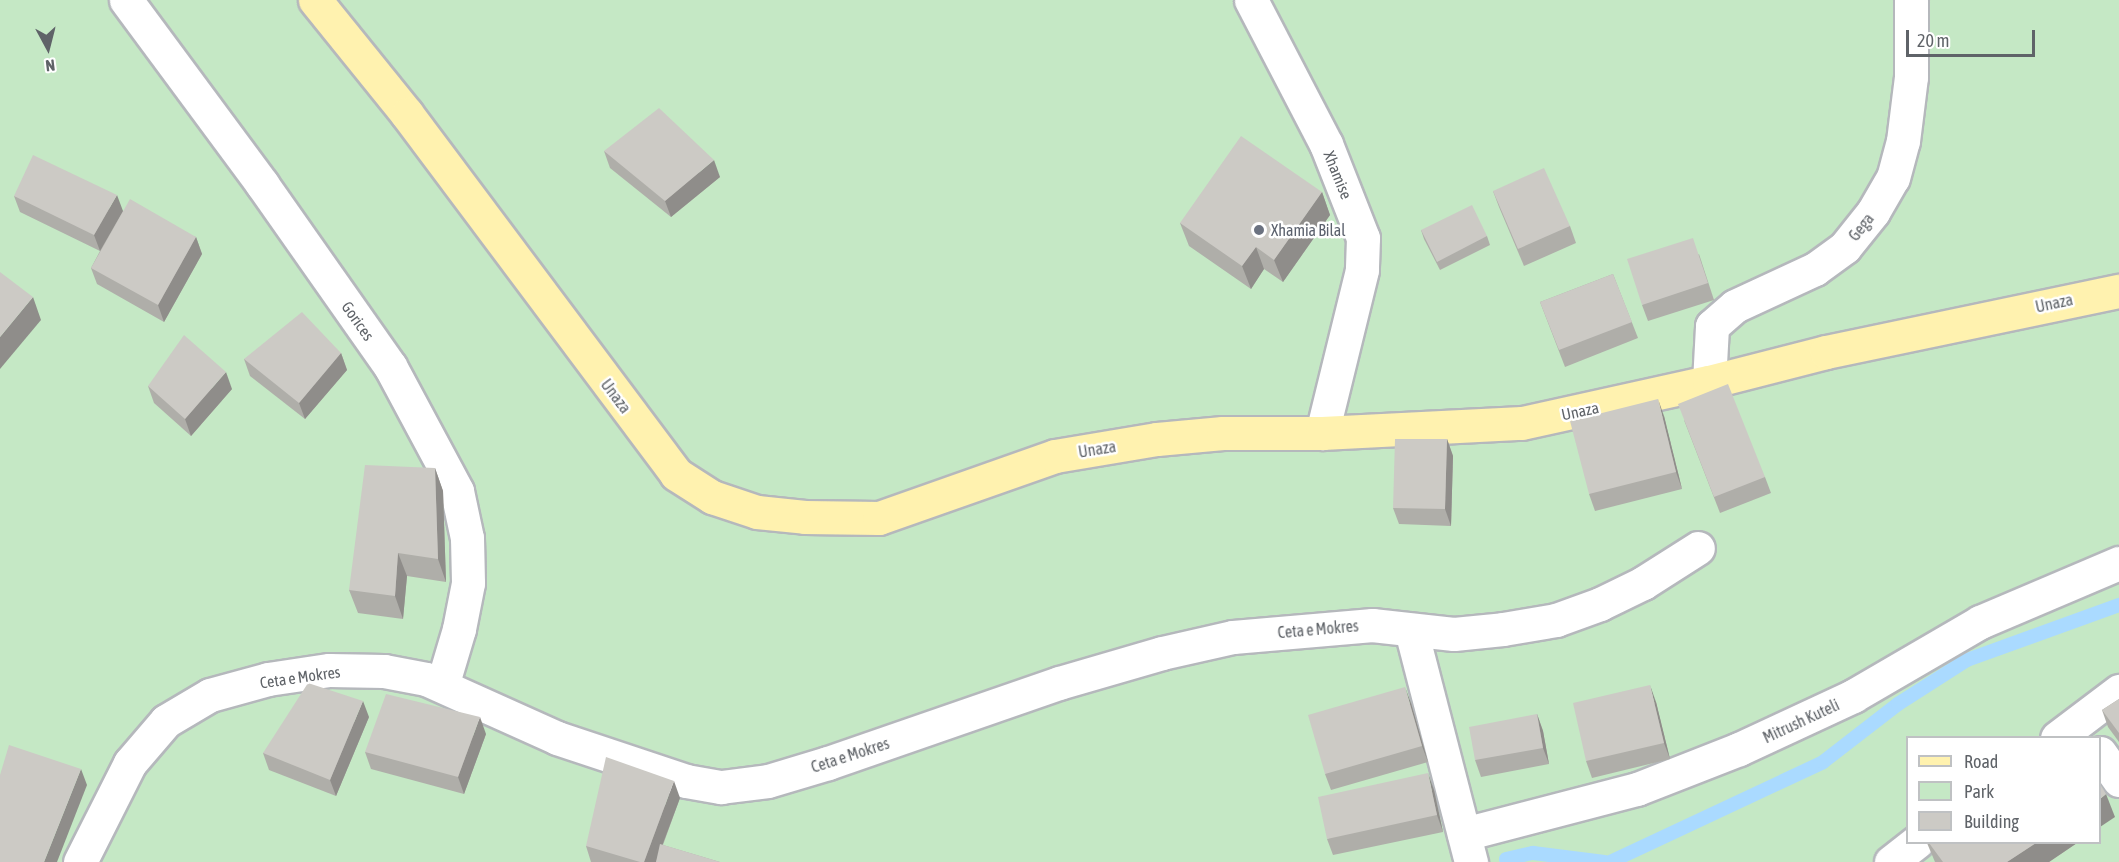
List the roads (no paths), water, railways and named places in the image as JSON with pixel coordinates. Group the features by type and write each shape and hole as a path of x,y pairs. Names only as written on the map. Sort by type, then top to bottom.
{"main road":[{"name":"Unaza","path":"315,0 330,15 448,167 676,474 712,497 757,512 805,517 879,518 1055,456 1157,439 1223,433 1322,434 1522,423 1708,382 1826,352 2119,291"}],"street":[{"name":"Gorices","path":"126,0 262,184 390,366 457,491 467,538 468,583 459,629 442,686"},
{"name":"Xhamise","path":"1251,0 1326,144 1363,238 1362,270 1322,434"},
{"name":"Gega","path":"1708,382 1712,326 1736,306 1815,269 1845,247 1873,212 1893,178 1903,141 1911,77 1911,0"},
{"name":"Ceta e Mokres","path":"80,862 130,764 166,721 210,695 268,679 329,670 384,670 426,679 557,738 686,781 722,787 768,781 828,763 1059,684 1161,653 1233,637 1372,625 1454,633 1503,629 1556,620 1600,604 1643,583 1698,548"},
{"name":"Mitrush Kuteli","path":"1468,848 1637,789 1739,749 1853,696 1980,622 2119,563"},
{"path":"1411,630 1468,848"},
{"path":"2074,732 2119,691"},
{"path":"2101,754 2119,780"},
{"path":"1891,862 1916,844"}],"waterway":[{"path":"1610,862 1823,762 1898,704 1967,660 2119,605"},
{"path":"1506,859 1533,853 1604,862"}],"place":[{"name":"Xhamia Bilal","path":"1259,230"}]}
